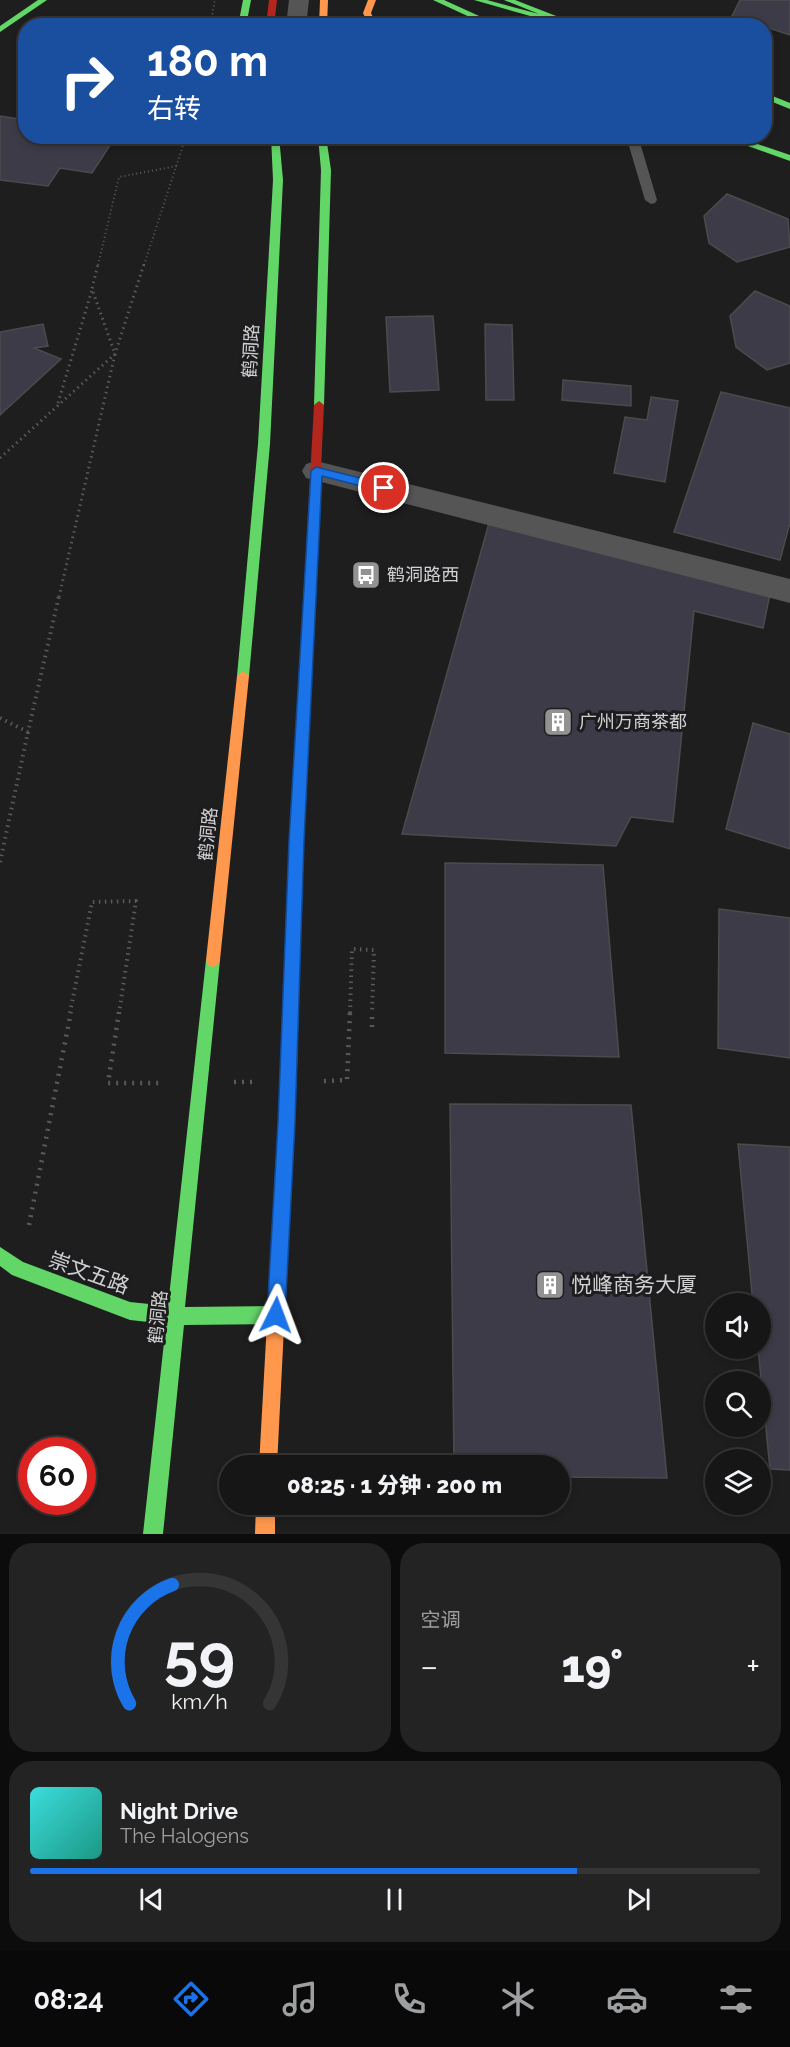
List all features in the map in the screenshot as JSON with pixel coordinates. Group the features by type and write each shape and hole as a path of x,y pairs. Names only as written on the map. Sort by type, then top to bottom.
{"main road":[{"path":"0,30 43,0"},
{"path":"244,18 247,0"},
{"path":"271,18 273,0"},
{"path":"323,18 324,0"},
{"path":"369,18 367,13 372,0"},
{"path":"437,0 479,18"},
{"path":"478,0 544,18"},
{"path":"508,0 556,18"},
{"path":"772,99 790,106"},
{"path":"265,144 278,180"},
{"name":"鹤洞路","path":"153,1534 252,588 264,444 278,180 276,144"},
{"path":"269,1455 286,1123 296,841 316,471 326,170 323,144"},
{"path":"748,144 790,158"},
{"path":"326,170 337,145"},
{"name":"崇文五路","path":"0,1256 18,1269 130,1311 176,1316 276,1315"},
{"path":"265,1534 266,1515"}],"street":[{"path":"297,18 298,0"},
{"path":"278,180 284,144"},
{"path":"316,471 790,591"}],"lane":[{"path":"634,144 651,200"}],"path":[{"path":"212,18 215,0"},
{"path":"0,862 115,354 184,144"},
{"path":"58,406 92,289 119,177 177,165"},
{"path":"92,289 115,354"},
{"path":"0,458 115,354"},
{"path":"0,718 28,732"},
{"path":"29,1225 92,902 136,901 108,1083"},
{"path":"347,1080 352,949 374,950 372,1027"}],"building":[{"path":"740,0 790,0 790,35 772,29 772,18 732,16"},
{"path":"0,116 18,119 18,144 111,144 92,173 60,168 48,186 0,180"},
{"path":"727,194 788,219 790,247 737,262 709,243 704,216"},
{"path":"755,291 790,306 790,363 767,370 736,347 730,316"},
{"path":"433,316 439,390 390,392 386,317"},
{"path":"43,324 48,346 34,348 61,359 0,415 0,332"},
{"path":"485,324 512,325 514,400 486,400"},
{"path":"563,380 631,386 631,406 562,400"},
{"path":"721,392 790,408 790,523 780,560 674,532"},
{"path":"651,397 678,401 665,482 614,473 625,417 647,420"},
{"name":"广州万商茶都","path":"489,523 770,594 763,628 694,611 673,822 631,817 616,846 402,834"},
{"path":"753,723 790,734 790,849 726,829"},
{"path":"445,863 603,865 619,1057 445,1053"},
{"path":"719,909 790,918 790,1058 718,1048"},
{"name":"悦峰商务大厦","path":"450,1104 631,1105 667,1478 570,1477 570,1455 454,1455"},
{"path":"738,1144 790,1147 790,1470 771,1469 771,1449 768,1449 767,1437 771,1437 771,1371 760,1371 759,1359 771,1359 771,1293 752,1293"}],"traffic: fast":[{"path":"0,30 43,0"},
{"path":"244,18 247,0"},
{"path":"437,0 479,18"},
{"path":"478,0 544,18"},
{"path":"508,0 556,18"},
{"path":"772,99 790,106"},
{"path":"243,676 264,444 278,180 276,144"},
{"path":"319,405 326,170 323,144"},
{"path":"748,144 790,158"},
{"path":"289,1069 296,841 306,661"},
{"path":"153,1534 213,960"},
{"path":"0,1256 18,1269 130,1311 176,1316 276,1315"}],"traffic: slow":[{"path":"323,18 324,0"},
{"path":"369,18 367,13 372,0"},
{"path":"213,960 243,676"},
{"path":"269,1455 289,1069"},
{"path":"265,1534 266,1515"}],"traffic: jam":[{"path":"271,18 273,0"},
{"path":"306,661 319,405"}],"place":[{"name":"鹤洞路西","path":"366,575"},
{"name":"广州万商茶都","path":"558,722"},
{"name":"悦峰商务大厦","path":"550,1285"}],"route":[{"path":"276,1315 286,1123 296,841 316,471 384,488"}]}
